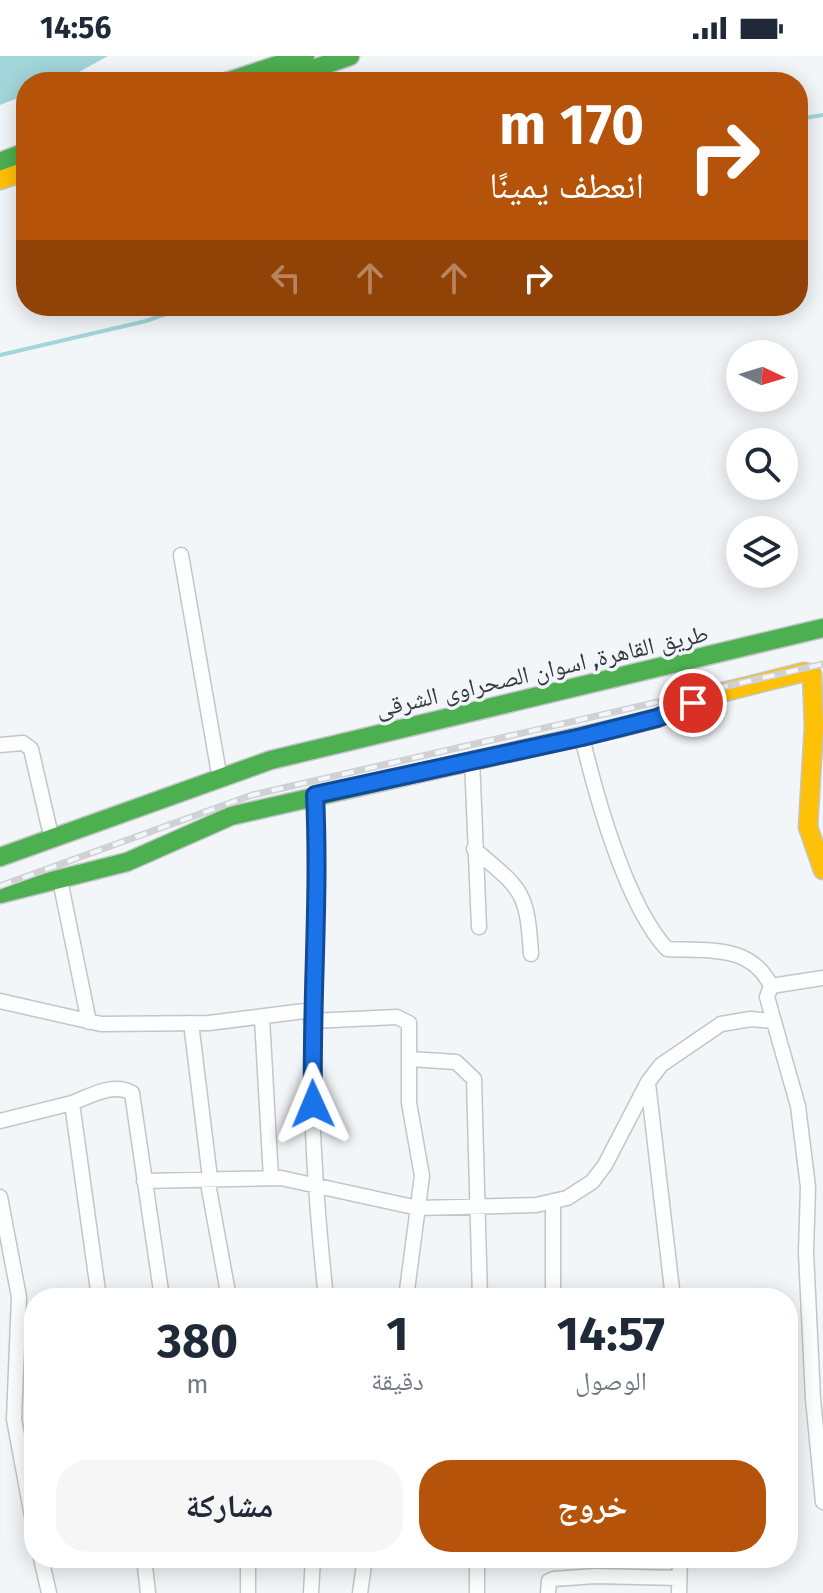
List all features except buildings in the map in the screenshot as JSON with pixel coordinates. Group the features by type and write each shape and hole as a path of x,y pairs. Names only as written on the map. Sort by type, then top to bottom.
{"main road":[{"path":"256,72 305,56"},
{"path":"304,72 350,56"},
{"name":"طريق القاهرة, اسوان الصحراوى الشرقى","path":"0,857 271,760 823,628"},
{"path":"0,894 142,857 231,816 472,759 582,737 657,718 712,695 804,672 812,674 813,750 806,808 814,854 823,870"},
{"name":"طريق القاهرة, اسوان الصحراوى الشرقى","path":"0,846 218,768 251,758 271,760"}],"street":[{"path":"181,555 218,768"},
{"path":"582,737 616,856 653,935 667,949 728,952 753,961 763,969 771,986 767,997 798,1106 808,1187 806,1252 813,1399 823,1502"},
{"path":"0,745 23,743 31,749 49,827"},
{"path":"472,759 479,927"},
{"path":"315,795 318,864 312,1016 314,1186 325,1288"},
{"path":"474,849 521,891 528,914 531,954"},
{"path":"60,880 89,1022"},
{"path":"771,986 823,978"},
{"path":"0,1001 89,1022 191,1023 312,1016 402,1018 410,1028 409,1103 422,1176 407,1288"},
{"path":"262,1018 271,1178"},
{"path":"144,1181 271,1178 418,1208 479,1207 567,1198 592,1182 648,1082 661,1065 721,1024 751,1019 773,1021"},
{"path":"191,1023 209,1178 227,1288"},
{"path":"410,1059 456,1062 471,1073 476,1097 480,1288"},
{"path":"648,1082 672,1288"},
{"path":"0,1121 72,1103 111,1089 131,1091 160,1288"},
{"path":"72,1103 98,1288"},
{"path":"0,1197 19,1297 7,1412 24,1484"},
{"path":"553,1201 553,1288"},
{"path":"43,1568 49,1593"},
{"path":"145,1568 148,1593"},
{"path":"248,1568 248,1593"},
{"path":"311,1593 312,1568"},
{"path":"360,1593 364,1568"},
{"path":"477,1568 477,1593"},
{"path":"548,1593 549,1581 554,1579 679,1585"}],"water":[{"path":"0,56 108,56 79,72 16,72 16,99 0,105"}],"waterway":[{"path":"808,117 823,115"},
{"path":"0,355 160,316"}],"railway":[{"path":"0,886 252,795 823,664"}],"traffic: fast":[{"path":"256,72 305,56"},
{"path":"304,72 350,56"},
{"path":"0,162 16,156"},
{"path":"0,857 271,760 823,628"},
{"path":"0,894 127,862 231,816 622,727"}],"traffic: slow":[{"path":"0,180 16,174"},
{"path":"622,727 657,718 712,695 804,672 812,674 814,726 808,827 823,870"}],"route":[{"path":"313,1104 311,1021 318,864 315,795 582,737 657,718 693,703"}]}
